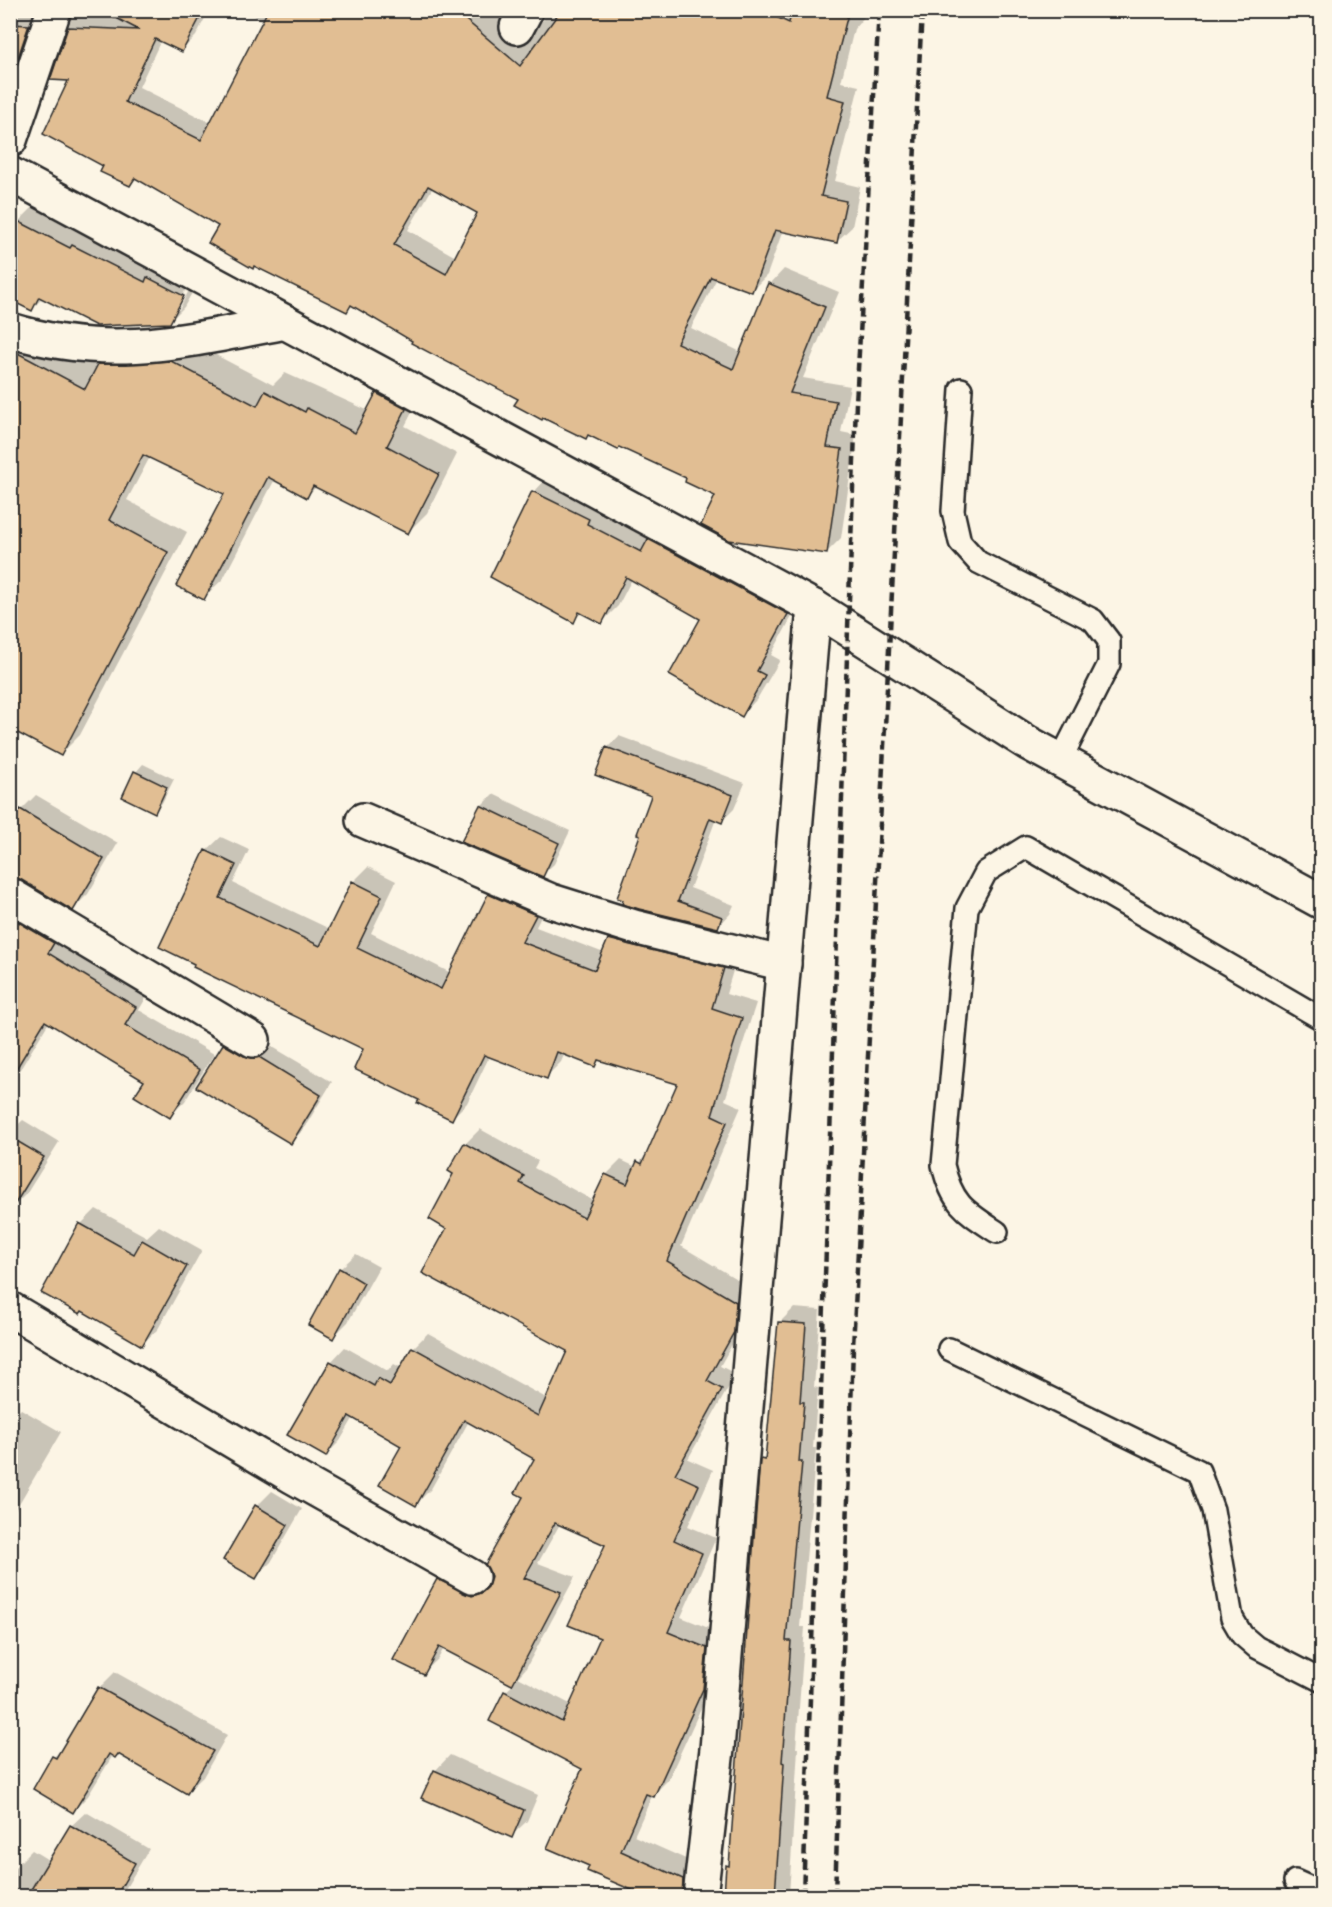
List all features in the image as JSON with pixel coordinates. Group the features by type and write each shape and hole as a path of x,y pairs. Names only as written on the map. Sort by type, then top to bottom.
{"street":[{"path":"10,140 54,10"},
{"path":"10,174 814,607 1060,761 1322,902"},
{"path":"10,330 44,340 107,348 138,348 285,322"},
{"path":"700,1896 717,1749 814,607"},
{"path":"363,820 551,902 634,927 784,964"},
{"path":"10,895 253,1040"},
{"path":"10,1309 292,1476 472,1577"}],"lane":[{"path":"961,389 953,512 960,542 978,562 1093,620 1109,641 1109,664 1060,761"},
{"path":"997,1232 967,1212 949,1190 943,1165 967,908 986,872 1026,847 1322,1019"},
{"path":"949,1348 1199,1471 1213,1510 1232,1618 1242,1635 1256,1647 1322,1681"},
{"path":"1295,1881 1322,1893"}],"building":[{"path":"101,10 204,10 182,52 155,39 125,102 201,140 268,10 454,10 520,66 561,10 761,10 789,23 792,10 849,10 827,96 845,101 821,196 846,201 837,243 775,230 752,292 711,277 677,343 733,369 768,283 825,307 790,393 836,401 827,447 842,449 827,554 729,540 701,525 715,496 685,482 686,478 619,447 618,450 588,435 586,439 543,418 542,420 514,405 518,399 411,343 412,341 351,305 347,312 254,266 253,269 208,243 218,226 135,178 130,186 100,172 103,166 43,134 68,81 50,80 68,27 139,30","holes":["428,186 477,213 446,274 394,245"]},
{"path":"10,24 29,25 11,78 10,78"},
{"path":"10,217 70,248 72,245 145,282 147,277 184,296 170,323 96,326 39,297 32,311 10,300"},
{"path":"10,349 85,389 98,364 171,361 257,406 265,391 305,412 307,408 355,433 376,393 406,409 387,446 439,474 408,534 313,486 307,498 268,477 204,600 176,586 224,494 143,455 109,520 168,552 61,756 10,729"},
{"path":"532,491 589,519 587,524 641,552 648,539 788,614 757,671 765,675 742,717 669,675 700,619 626,577 602,624 579,612 574,623 490,577"},
{"path":"606,747 733,795 722,823 710,818 678,901 722,917 718,928 622,904 623,900 617,898 640,835 637,834 651,796 595,775"},
{"path":"134,771 167,787 155,813 122,797"},
{"path":"480,805 559,843 543,877 461,842"},
{"path":"20,809 104,859 73,911 20,879 10,876 10,824"},
{"path":"205,850 236,865 220,898 320,946 352,881 382,896 357,948 441,989 488,894 536,915 522,942 595,970 608,939 724,968 712,1008 742,1018 712,1115 727,1122 667,1261 736,1302 734,1332 707,1381 722,1389 675,1474 699,1485 674,1540 702,1553 668,1632 707,1648 703,1689 654,1797 646,1794 621,1851 683,1879 682,1896 646,1896 587,1871 589,1866 547,1848 582,1769 489,1721 504,1691 562,1722 600,1638 568,1625 605,1545 555,1523 524,1578 561,1592 512,1685 439,1647 424,1675 393,1660 437,1579 472,1596 488,1587 491,1576 485,1565 523,1497 515,1493 534,1459 464,1420 416,1506 379,1485 401,1446 349,1416 326,1457 287,1435 330,1361 374,1386 378,1378 390,1385 412,1347 538,1416 567,1351 422,1273 446,1229 429,1219 453,1174 448,1171 464,1143 524,1176 520,1183 584,1218 605,1174 627,1184 637,1161 642,1164 677,1084 598,1060 595,1067 557,1052 547,1079 484,1055 452,1120 417,1103 419,1100 354,1069 363,1049 193,967 194,964 159,947"},
{"path":"10,917 54,943 48,953 136,1007 125,1025 200,1070 170,1118 134,1096 144,1081 45,1021 10,1079"},
{"path":"223,1044 244,1056 259,1057 321,1095 291,1144 196,1087"},
{"path":"10,1137 44,1157 10,1212"},
{"path":"79,1223 134,1254 142,1240 187,1266 142,1346 82,1311 80,1314 41,1293"},
{"path":"339,1268 364,1283 333,1339 308,1325"},
{"path":"778,1322 806,1324 800,1402 804,1402 799,1462 802,1462 786,1641 791,1641 775,1896 724,1896 726,1865 729,1866 760,1459 765,1460"},
{"path":"255,1505 288,1525 256,1579 223,1560"},
{"path":"98,1687 213,1751 187,1794 118,1754 115,1758 109,1754 73,1813 33,1789 52,1756 56,1758"},
{"path":"434,1770 524,1810 512,1838 421,1798"},
{"path":"70,1825 135,1863 116,1896 27,1896"}],"railway":[{"path":"803,1896 856,403 879,10"},
{"path":"835,1896 853,1347 922,10"}]}
